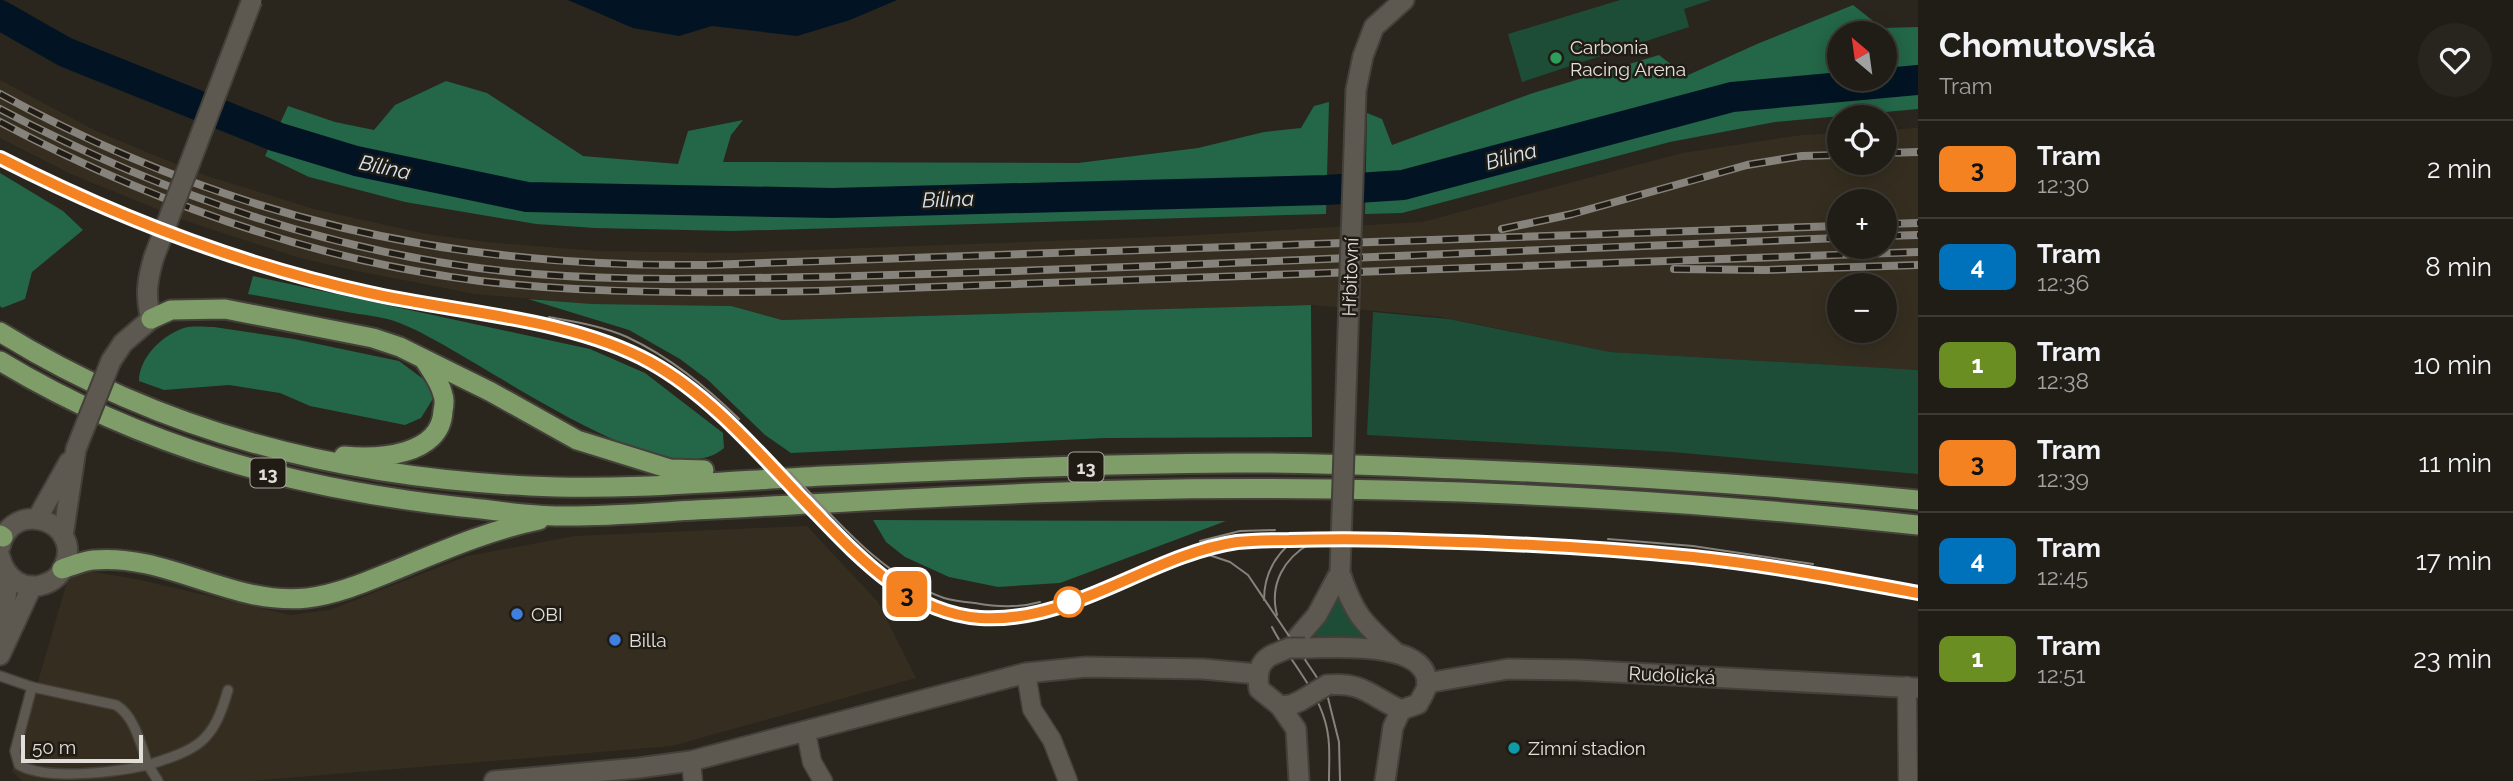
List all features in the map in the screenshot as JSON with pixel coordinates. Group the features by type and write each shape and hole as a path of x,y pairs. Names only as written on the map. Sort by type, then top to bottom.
{"highway":[{"path":"151,319 171,310 225,309 373,338 400,347 491,392 577,440 670,470 872,474"},
{"name":"13","path":"0,332 32,352 150,408 202,428 257,446 387,474 434,480 534,486 636,485 872,474 1237,463 1596,474 1918,499"},
{"path":"257,446 351,456 381,456 412,450 425,443 438,430 443,417 444,397 425,360"},
{"name":"13","path":"0,361 84,407 196,452 249,469 383,497 557,517 1112,491 1235,489 1579,498 1918,525"},
{"path":"62,569 91,560 127,560 163,566 242,592 304,598 343,590 476,537 557,517"}],"street":[{"path":"37,519 76,449 111,361 123,343 151,319 146,300 146,282 251,0"},
{"name":"Hřbitovní","path":"1340,572 1356,90 1363,56 1374,27 1405,0"},
{"path":"0,557 9,576 22,584 33,586 50,582 62,569 67,551 63,536 76,449"},
{"path":"1,540 17,523 37,519 55,526 63,536"},
{"path":"1299,781 1296,729 1280,706 1259,689 1257,674 1265,659 1291,647 1317,615 1340,572"},
{"path":"1280,706 1300,701 1327,685 1350,684 1363,688 1381,701 1401,710 1418,704 1427,683 1424,671 1414,660 1394,651 1365,624 1349,599 1340,572"},
{"path":"0,640 9,576"},
{"path":"0,654 33,586"},
{"path":"1291,647 1394,651"},
{"path":"494,781 637,774 806,732 965,687 1026,674 1099,667 1203,668 1257,674"},
{"name":"Rudolická","path":"1427,683 1508,669 1913,687"},
{"path":"1026,674 1032,709 1052,740 1068,781"},
{"path":"1908,781 1913,687"},
{"path":"1385,781 1393,727 1401,710"},
{"path":"806,732 812,762 823,781"},
{"path":"691,761 692,781"}],"lane":[{"path":"0,676 32,687 116,705 124,710 148,765 158,781"},
{"path":"32,687 15,751 19,765 30,772 73,777 148,765 197,747 215,726 228,690"}],"shaded area":[{"path":"0,80 94,130 151,154 207,176 314,209 426,234 597,251 731,253 1180,236 1422,222 1682,153 1802,135 1827,134 1827,175 1897,175 1897,129 1918,128 1918,370 1610,352 1441,317 1312,305 782,320 731,306 592,304 475,294 300,258 186,221 71,174 0,138"},
{"path":"807,526 878,602 916,678 672,746 252,781 22,781 12,771 71,568 136,579 290,615 330,610 467,556 575,536"}],"green space":[{"name":"Carbonia Racing Arena","path":"1620,0 1711,0 1684,9 1689,27 1522,82 1508,34"},
{"path":"1853,5 1873,21 1827,21 1827,91 1897,91 1897,28 1918,27 1918,109 1897,111 1897,105 1827,105 1827,117 1775,122 1670,142 1402,213 1365,214 1367,113 1382,119 1392,145 1533,93 1659,55 1686,76"},
{"path":"446,81 487,93 583,156 678,164 688,131 743,120 731,135 723,162 1078,163 1198,148 1264,132 1301,128 1314,106 1329,102 1326,214 732,231 595,228 536,224 405,202 309,177 265,156 288,106 335,122 374,130 395,105"},
{"path":"0,173 63,211 83,230 32,272 25,299 2,308 0,306"},
{"path":"253,276 590,349 645,373 723,433 724,448 695,459 656,454 610,438 425,335 394,321 248,294"},
{"path":"528,299 592,304 731,306 782,320 1311,305 1312,437 1105,438 791,453 765,435 708,380 680,359 629,330"},
{"path":"1373,312 1449,319 1610,352 1918,370 1918,474 1672,452 1367,435"},
{"path":"214,327 294,339 399,361 426,381 434,397 421,418 405,425 310,406 280,393 229,385 164,390 139,381 147,357 166,337 185,328"},
{"path":"873,520 1226,521 1060,583 998,587 949,577 905,557 886,542"},
{"path":"1337,597 1362,636 1361,639 1314,636"}],"water":[{"path":"568,0 897,0 850,20 797,36 712,26 679,36 633,28"}],"waterway":[{"name":"Bílina","path":"0,15 65,52 277,137 356,161 527,197 832,203 1326,190 1403,185 1732,97 1918,80"}],"tram line":[{"path":"0,158 135,220 274,269 369,293 549,326 619,347 674,376 718,412 871,567 911,596 955,614 980,618 1014,617 1047,610 1079,600 1204,549 1237,542 1268,540 1393,540 1626,551 1749,564 1918,593"},
{"name":"3","path":"0,158 51,184 145,225 256,264 376,295 589,336 623,348 673,375 696,394 748,442 834,532 878,573 901,591 953,613 981,618 1018,617 1055,607 1216,546 1260,540 1329,538 1585,547 1768,567 1918,593"},
{"path":"549,317 608,330 643,345 686,373 739,419"},
{"path":"790,472 879,561 921,588 948,599 991,605 1016,606 1040,602"},
{"path":"1200,541 1240,531 1275,530"},
{"path":"1264,600 1266,581 1273,564 1283,550 1297,538"},
{"path":"1608,539 1693,546 1813,564"},
{"path":"1277,615 1275,593 1281,573 1293,556 1311,543"},
{"path":"1200,552 1230,562 1248,575 1316,676 1328,698 1339,742 1340,781"},
{"path":"1272,627 1321,708 1328,736 1329,781"}],"railway":[{"path":"0,94 85,137 171,174 256,204 342,228 429,245 519,257 611,264 707,265 1827,226"},
{"path":"0,109 127,169 259,218 396,254 535,274 671,279 887,275 1827,238"},
{"path":"0,122 114,177 233,223 294,242 417,271 480,281 565,288 692,292 819,291 1918,252"},
{"path":"1897,153 1918,152"},
{"path":"1502,229 1572,214 1747,165 1802,156 1827,155"},
{"path":"1897,224 1918,223"},
{"path":"1897,236 1918,235"},
{"path":"1674,269 1766,270 1918,265"}],"place":[{"name":"Carbonia Racing Arena","path":"1556,58"},
{"name":"OBI","path":"517,614"},
{"name":"Billa","path":"615,640"},
{"name":"Zimní stadion","path":"1514,748"}]}
